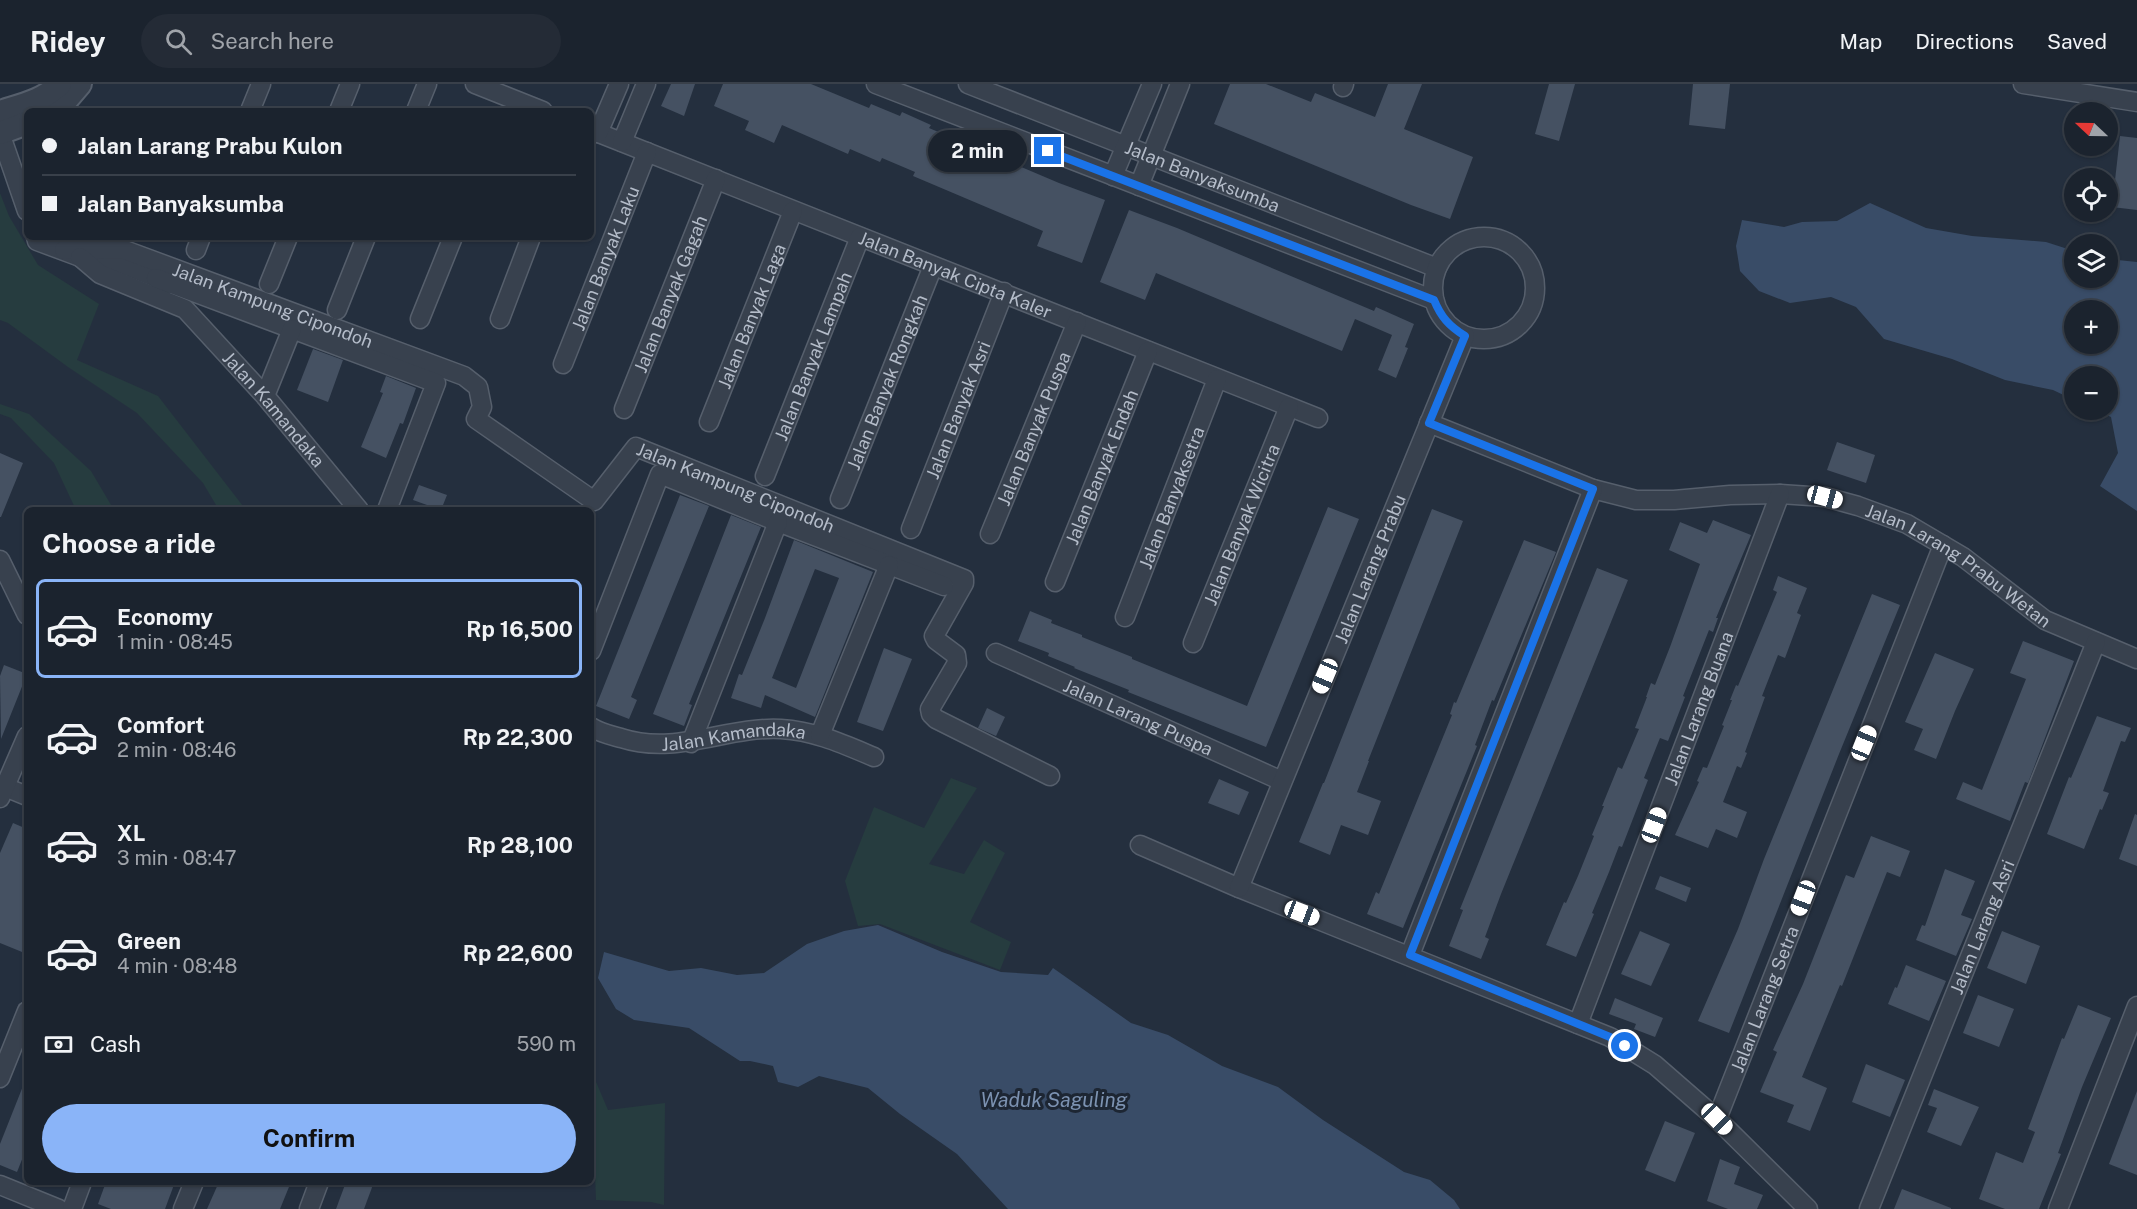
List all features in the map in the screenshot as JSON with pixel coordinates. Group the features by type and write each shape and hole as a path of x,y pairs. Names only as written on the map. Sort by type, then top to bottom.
{"street":[{"path":"0,112 34,102 49,94 60,84"},
{"path":"55,108 68,98 80,84"},
{"path":"251,108 261,84"},
{"path":"340,108 351,84"},
{"path":"417,108 427,84"},
{"path":"475,84 505,104 527,108"},
{"path":"595,131 619,84"},
{"path":"622,142 646,84"},
{"name":"Jalan Banyaksumba","path":"876,84 1434,300"},
{"name":"Jalan Banyaksumba","path":"968,84 1437,268"},
{"path":"1113,176 1152,84"},
{"path":"1139,186 1180,84"},
{"path":"2023,84 2137,102"},
{"path":"24,124 0,132 24,202"},
{"name":"Jalan Banyak Cipta Kaler","path":"595,131 1318,418"},
{"name":"Jalan Banyak Laku","path":"563,364 646,152"},
{"name":"Jalan Banyak Gagah","path":"624,409 716,179"},
{"name":"Jalan Banyak Laga","path":"709,422 794,210"},
{"name":"Jalan Banyak Lampah","path":"765,476 860,237"},
{"path":"1474,238 1497,238 1518,249 1532,269 1535,292 1528,315 1511,332 1488,339 1465,336 1451,327 1440,315 1434,300 1437,268 1452,248 1474,238"},
{"name":"Jalan Kamandaka","path":"37,240 72,253 106,258 156,278 265,396 357,507"},
{"path":"269,284 287,240"},
{"path":"337,310 365,240"},
{"path":"420,320 452,240"},
{"path":"500,318 530,240"},
{"name":"Jalan Kampung Cipondoh","path":"72,253 122,249 464,376 478,387 482,407 476,419 594,501 636,447 964,579 964,583 934,636 956,655 957,663 930,709 931,714 936,719 1050,776"},
{"name":"Jalan Kamandaka","path":"72,253 100,274 185,309"},
{"name":"Jalan Banyak Rongkah","path":"840,499 933,266"},
{"path":"156,278 436,383 388,507"},
{"name":"Jalan Banyak Asri","path":"911,529 1004,292"},
{"name":"Jalan Banyak Puspa","path":"990,534 1077,322"},
{"path":"265,396 292,329"},
{"name":"Jalan Larang Prabu","path":"1239,888 1465,336"},
{"name":"Jalan Banyak Endah","path":"1055,582 1148,351"},
{"name":"Jalan Banyaksetra","path":"1125,617 1217,379"},
{"name":"Jalan Banyak Wicitra","path":"1193,643 1289,407"},
{"name":"Jalan Larang Prabu Wetan","path":"1429,423 1593,489 1636,500 1780,494 1825,497 1858,507 1907,524 1943,544 2045,620 2137,659"},
{"path":"594,643 660,474 944,586"},
{"path":"1410,955 1593,489"},
{"name":"Jalan Larang Buana","path":"1578,1024 1780,494"},
{"path":"691,742 777,522"},
{"name":"Jalan Larang Setra","path":"1717,1119 1943,544"},
{"path":"0,560 24,609"},
{"path":"820,735 889,565"},
{"name":"Jalan Larang Asri","path":"1869,1209 2096,642"},
{"name":"Jalan Larang Puspa","path":"996,653 1282,781"},
{"name":"Jalan Kamandaka","path":"594,729 636,743 673,745 750,731 781,729 820,735 874,757"},
{"path":"24,742 2,790 24,795"},
{"path":"1140,845 1239,888 1610,1037 1655,1065 1717,1119 1801,1206"},
{"path":"2058,1209 2137,1006"},
{"path":"0,1078 24,1018"},
{"path":"0,1185 59,1209"},
{"path":"72,1209 81,1185"},
{"path":"183,1209 193,1185"},
{"path":"309,1209 318,1185"}],"green space":[{"path":"0,193 9,216 38,265 99,304 77,360 158,396 244,507 217,507 203,483 137,413 8,323 0,320"},
{"path":"0,404 29,414 91,471 112,507 75,507 54,463 11,418 0,414"},
{"path":"951,778 977,788 929,864 964,874 984,840 1005,853 970,922 1011,942 1000,970 880,924 858,926 845,881 874,807 924,828"},
{"path":"594,1077 608,1110 665,1103 664,1205 651,1202 596,1200"}],"water":[{"path":"1870,203 1926,228 1972,236 2046,242 2064,248 2064,288 2118,288 2118,260 2137,262 2137,511 2100,486 2118,453 2112,420 2118,420 2118,366 2064,366 2064,395 2053,390 2005,380 1952,359 1884,339 1856,307 1831,297 1790,303 1759,291 1740,271 1736,246 1742,220 1784,227 1802,222 1837,221"},
{"name":"Waduk Saguling","path":"878,925 942,952 1001,972 1048,975 1053,968 1131,1023 1168,1035 1222,1066 1278,1087 1323,1120 1404,1172 1430,1180 1454,1200 1460,1209 1008,1209 957,1154 900,1114 868,1088 819,1076 798,1087 778,1082 773,1066 740,1061 689,1028 634,1020 616,1009 598,978 604,952 669,971 701,968 737,975 764,973 807,944 844,931"}],"building":[{"path":"671,84 695,84 684,116 661,106"},
{"path":"723,84 811,84 869,108 871,104 900,116 902,112 931,125 929,128 1105,200 1082,263 1037,246 1043,231 913,176 915,172 882,158 880,162 850,149 848,154 782,125 774,143 745,130 749,121 714,106"},
{"path":"1230,84 1266,84 1311,102 1315,93 1375,117 1388,84 1422,84 1404,129 1473,157 1450,219 1214,124"},
{"path":"1549,84 1575,84 1559,141 1535,134"},
{"path":"1693,84 1730,84 1725,129 1689,125"},
{"path":"2120,136 2137,138 2137,210 2118,208"},
{"path":"1129,210 1374,311 1376,307 1414,324 1405,347 1408,348 1396,378 1378,370 1392,335 1355,319 1342,351 1156,273 1145,300 1100,282"},
{"path":"313,349 343,360 328,402 297,390"},
{"path":"386,376 416,388 403,424 400,423 386,458 361,447 383,393 380,392"},
{"path":"1837,442 1875,455 1866,483 1827,470"},
{"path":"0,453 23,463 1,517 0,517"},
{"path":"419,485 447,495 442,507 433,507 413,500"},
{"path":"680,495 709,506 631,697 637,700 629,719 596,706"},
{"path":"1328,507 1359,519 1266,747 1128,692 1129,690 1074,668 1048,656 1049,653 1018,641 1030,611 1052,620 1051,623 1132,657 1132,659 1247,706"},
{"path":"1432,509 1463,521 1357,792 1381,801 1368,835 1341,825 1330,855 1299,842"},
{"path":"731,515 761,527 689,704 692,705 684,726 653,714"},
{"path":"1713,520 1751,535 1716,618 1718,618 1713,632 1709,630 1668,741 1660,738 1644,778 1648,780 1622,847 1619,846 1576,957 1546,945 1578,876 1618,767 1622,769 1639,729 1635,728 1651,683 1655,685 1700,564 1669,550 1680,522 1707,533"},
{"path":"794,540 873,572 815,717 765,695 761,708 731,698 739,674 742,675","holes":["815,569 839,578 796,688 772,678"]},
{"path":"1524,540 1556,552 1494,701 1492,700 1475,745 1477,746 1403,928 1367,914 1376,892 1379,894 1452,715 1450,714 1454,702 1456,703"},
{"path":"1597,568 1628,580 1501,894 1485,937 1489,939 1481,959 1449,946 1463,910 1460,909"},
{"path":"1778,576 1807,588 1797,613 1801,615 1785,658 1778,655 1762,696 1765,697 1745,752 1747,753 1741,768 1737,766 1723,802 1747,812 1737,838 1716,829 1708,848 1675,835 1699,782 1697,781 1703,767 1707,768 1724,726 1722,725 1732,700 1730,700 1777,592 1773,590"},
{"path":"1872,594 1900,605 1729,1033 1698,1021 1738,929 1764,859"},
{"path":"2023,641 2074,661 2028,783 2025,782 2010,821 1956,799 1963,782 1982,790 2026,679 2010,673"},
{"path":"884,648 912,659 883,731 857,722"},
{"path":"1935,653 1974,669 1936,759 1914,750 1923,729 1905,722"},
{"path":"4,665 24,673 24,682 1,739 0,676"},
{"path":"987,708 1005,717 996,736 978,728"},
{"path":"2097,716 2131,728 2125,742 2121,741 2103,791 2109,793 2084,849 2047,834 2069,777 2071,778"},
{"path":"1219,779 1249,792 1239,815 1208,803"},
{"path":"2135,814 2137,815 2137,866 2119,859"},
{"path":"13,823 24,828 24,953 0,943 0,853"},
{"path":"1871,836 1910,851 1900,877 1887,872 1842,986 1840,985 1802,1077 1827,1088 1810,1131 1787,1122 1794,1105 1760,1092 1777,1052 1773,1050 1803,984 1846,875 1854,878"},
{"path":"1945,869 1975,881 1961,915 1972,919 1956,956 1916,940 1922,925 1925,926"},
{"path":"1660,876 1691,888 1686,902 1655,889"},
{"path":"1640,931 1670,944 1651,986 1621,974"},
{"path":"2002,931 2040,946 2026,984 1987,968"},
{"path":"1906,965 1946,981 1929,1021 1888,1004"},
{"path":"1978,995 2014,1009 1999,1047 1963,1033"},
{"path":"1615,998 1663,1018 1655,1037 1634,1029 1636,1024 1609,1014"},
{"path":"2078,1005 2111,1018 2082,1087 2058,1153 2061,1154 2039,1209 2005,1209 1979,1199 1996,1152 2023,1163 2035,1132 2028,1129 2062,1038 2064,1039"},
{"path":"1866,1064 1905,1080 1890,1117 1852,1102"},
{"path":"24,1084 24,1154 17,1172 0,1165 0,1144"},
{"path":"1934,1089 1979,1107 1961,1146 1927,1132 1937,1108 1928,1105"},
{"path":"2137,1091 2137,1175 2109,1164"},
{"path":"1665,1121 1695,1133 1675,1182 1645,1170"},
{"path":"1720,1159 1740,1167 1734,1184 1763,1195 1757,1209 1728,1209 1707,1201"},
{"path":"105,1185 174,1185 165,1209 111,1209 98,1204"},
{"path":"218,1185 290,1185 280,1209 207,1209"},
{"path":"345,1185 373,1185 364,1209 336,1209"},
{"path":"1902,1189 1951,1208 1951,1209 1894,1209"}],"route":[{"path":"1048,151 1434,300 1440,315 1451,327 1465,336 1429,423 1593,489 1410,955 1610,1037 1625,1046"}]}
